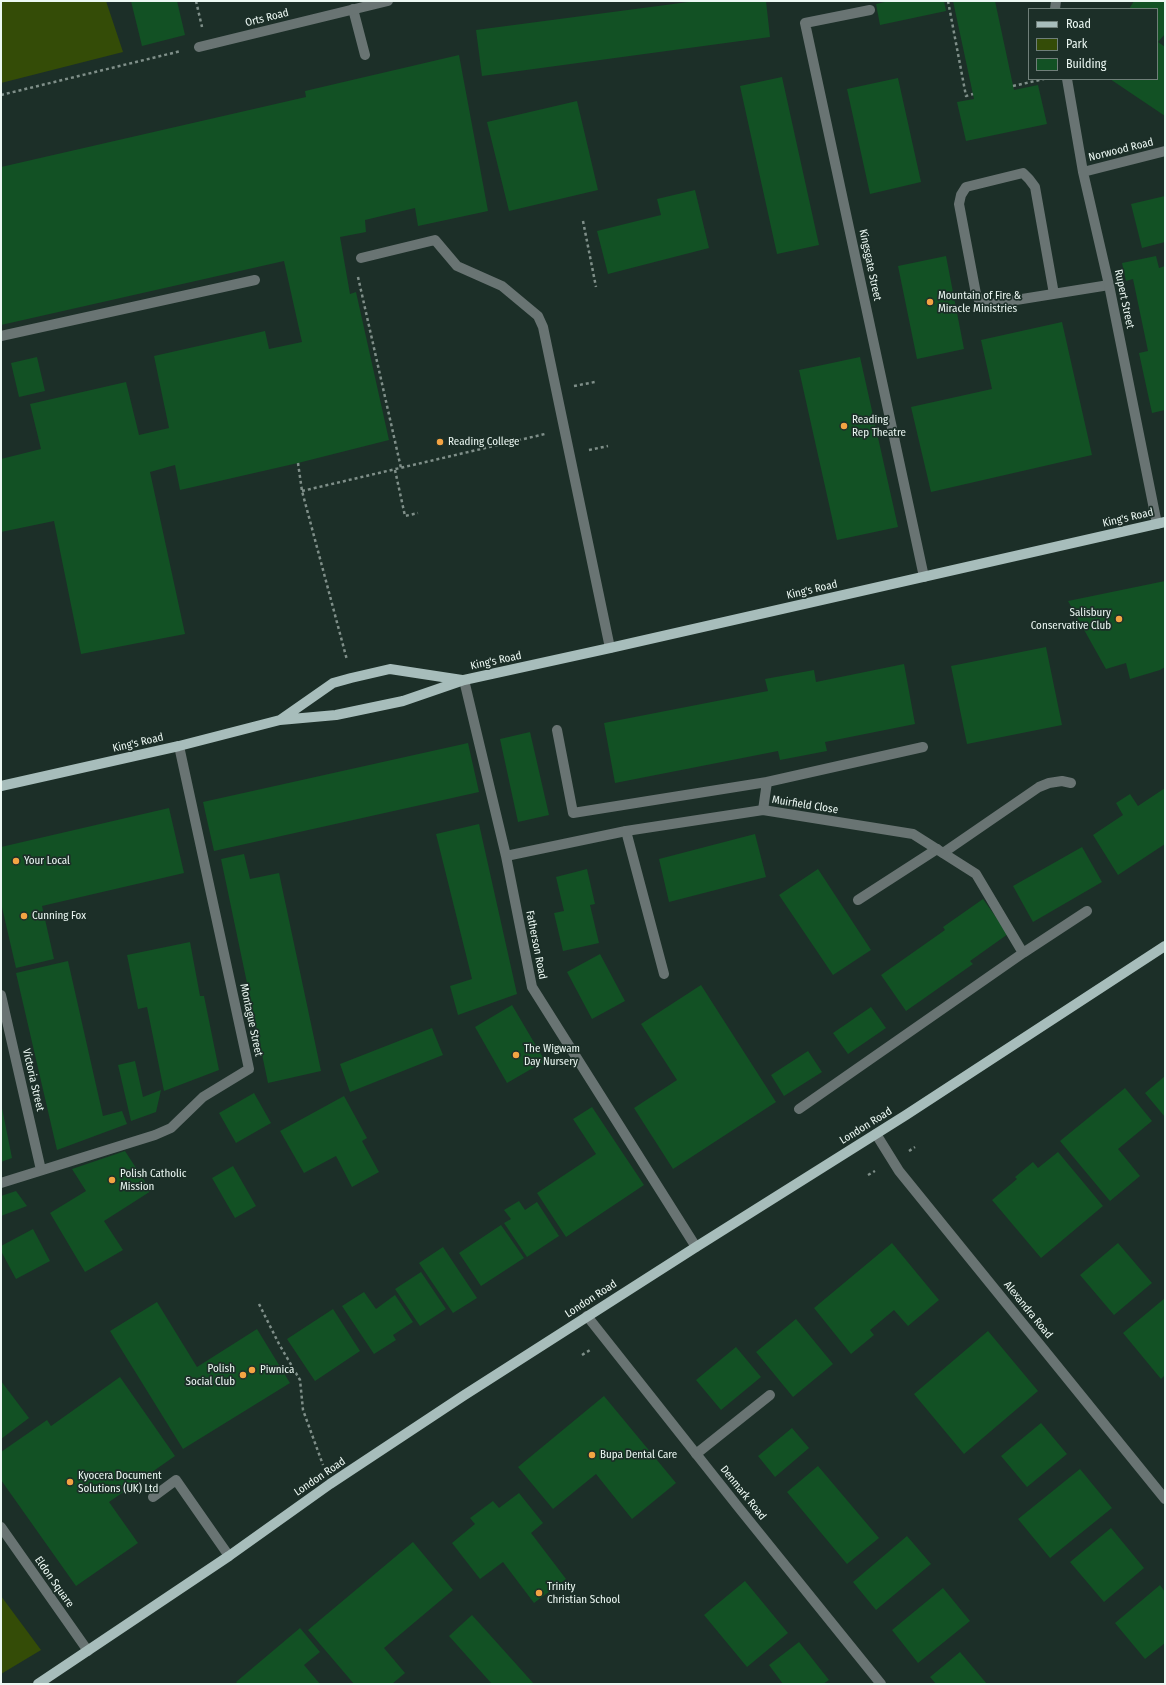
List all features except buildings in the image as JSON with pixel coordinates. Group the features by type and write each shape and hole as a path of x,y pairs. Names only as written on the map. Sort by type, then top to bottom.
{"main road":[{"name":"King's Road","path":"1,786 179,746 280,720 336,715 377,707 403,701 464,680 1161,523"},
{"name":"King's Road","path":"280,720 333,683 390,669 464,680"},
{"name":"London Road","path":"38,1684 229,1556 330,1484 463,1396 876,1134 1165,946"}],"street":[{"name":"Orts Road","path":"202,46 388,1"},
{"path":"353,9 365,55"},
{"name":"Kingsgate Street","path":"870,10 805,23 924,577"},
{"name":"Rupert Street","path":"1067,80 1083,172 1161,523"},
{"name":"Norwood Road","path":"1083,172 1165,151"},
{"path":"1054,294 1035,187 1029,178 1023,173 966,187 961,195 960,204 976,294 979,300 985,305 1054,294 1108,285"},
{"path":"361,258 435,240 457,266 502,286 538,316 543,327 610,648"},
{"path":"1,336 255,280"},
{"name":"Fatherson Road","path":"464,680 506,856 532,988 696,1247"},
{"path":"557,730 573,813 767,782 924,747"},
{"name":"Montague Street","path":"41,1170 155,1135 171,1128 204,1097 249,1069 179,746"},
{"path":"858,900 940,851 1039,787 1049,783 1062,781 1071,782"},
{"path":"763,810 767,782"},
{"name":"Muirfield Close","path":"506,856 626,831 763,810 913,834 976,874 1024,953"},
{"path":"626,831 664,974"},
{"path":"799,1109 1087,911"},
{"name":"Victoria Street","path":"1,995 41,1170"},
{"name":"Alexandra Road","path":"876,1134 900,1171 1165,1499"},
{"path":"1,1183 41,1170"},
{"name":"Denmark Road","path":"587,1316 881,1684"},
{"path":"696,1454 770,1395"},
{"path":"152,1497 176,1480 229,1556"},
{"name":"Eldon Square","path":"1,1527 88,1651"}],"path":[{"path":"1,95 202,46 196,1"},
{"path":"948,1 966,96 973,94"},
{"path":"1013,86 1040,80"},
{"path":"582,221 596,287"},
{"path":"361,258 354,260 401,468"},
{"path":"302,491 545,434"},
{"path":"298,463 302,491 351,678"},
{"path":"395,470 405,516 418,513"},
{"path":"259,1304 279,1344 300,1380 303,1410 330,1484"}],"green space":[{"path":"1,1 106,1 123,52 1,83"},
{"path":"1,1596 41,1650 1,1674"}],"place":[{"name":"Mountain of Fire & Miracle Ministries","path":"930,302"},
{"name":"Reading Rep Theatre","path":"844,426"},
{"name":"Reading College","path":"440,442"},
{"name":"Salisbury Conservative Club","path":"1119,619"},
{"name":"Your Local","path":"16,861"},
{"name":"Cunning Fox","path":"24,916"},
{"name":"The Wigwam Day Nursery","path":"516,1055"},
{"name":"Polish Catholic Mission","path":"112,1180"},
{"name":"Piwnica","path":"252,1370"},
{"name":"Polish Social Club","path":"243,1375"},
{"name":"Bupa Dental Care","path":"592,1455"},
{"name":"Kyocera Document Solutions (UK) Ltd","path":"70,1482"},
{"name":"Trinity Christian School","path":"539,1593"}]}
